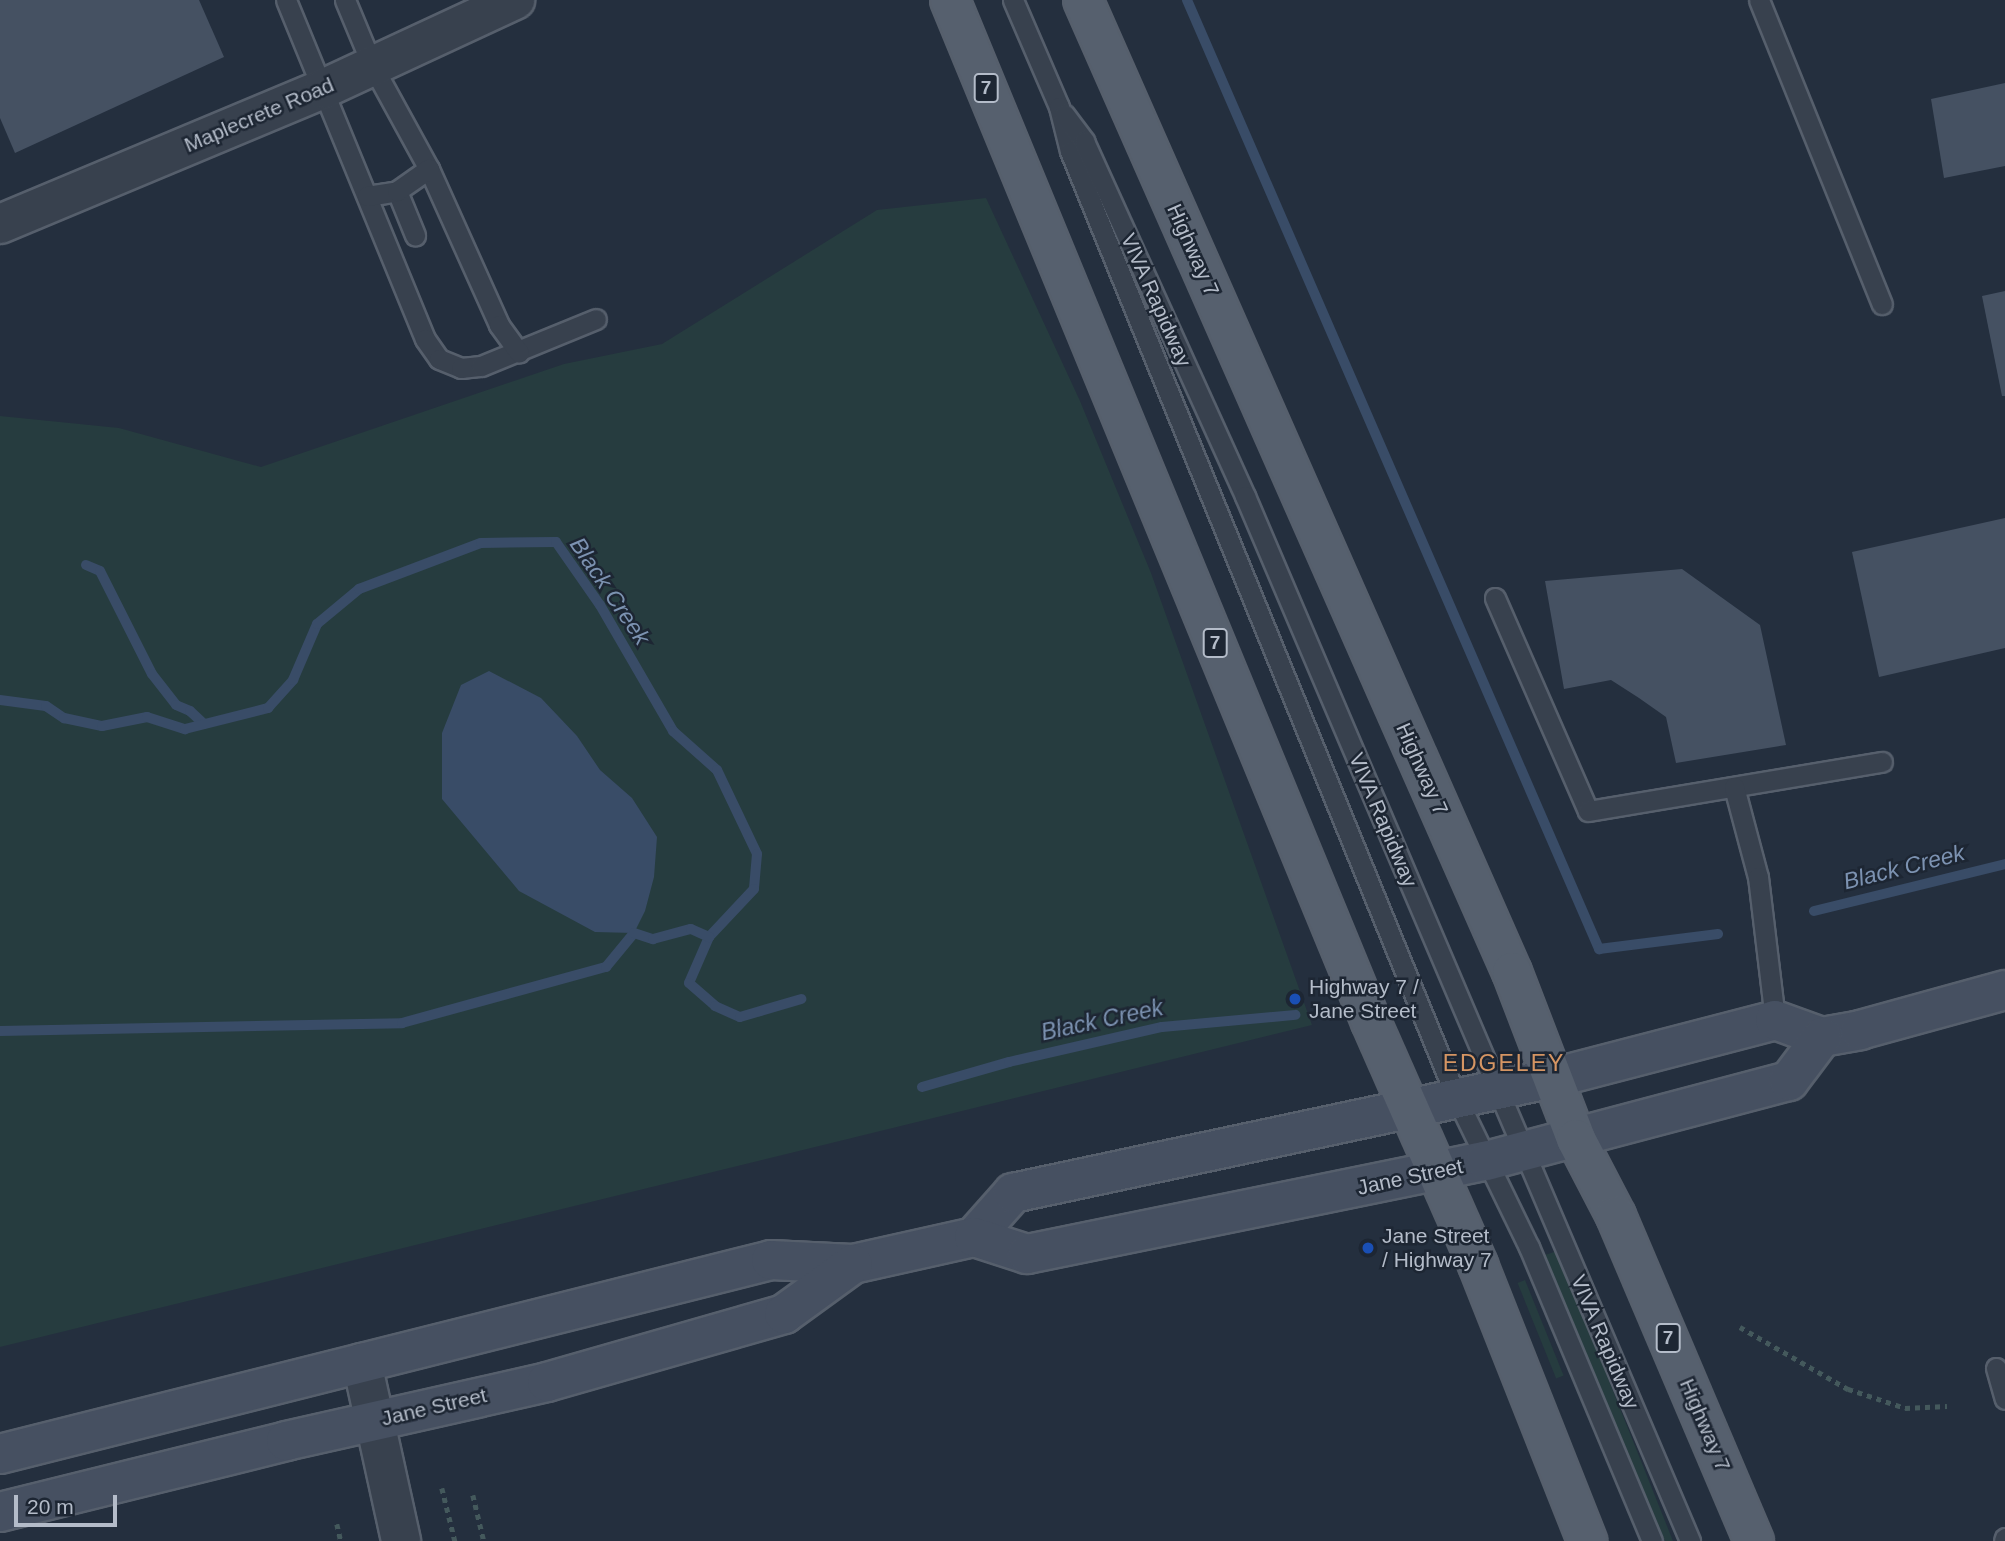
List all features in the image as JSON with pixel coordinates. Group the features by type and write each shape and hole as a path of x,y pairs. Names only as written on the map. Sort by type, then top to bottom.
{"main road":[{"name":"7","path":"950,0 1409,1110 1478,1265 1586,1532"},
{"name":"Highway 7","path":"1083,0 1512,972 1576,1139 1616,1216 1754,1541"},
{"path":"974,1237 1013,1192 1457,1100 1775,1020 1822,1037 1860,1030 2005,990"},
{"name":"Jane Street","path":"0,1454 771,1260 853,1264 974,1237 1027,1254 1486,1161 1789,1081 1822,1037"},
{"name":"Jane Street","path":"0,1512 373,1421 547,1382 784,1314 853,1264"}],"street":[{"name":"Maplecrete Road","path":"0,224 323,89 515,0"},
{"path":"362,1363 401,1541"}],"lane":[{"path":"286,0 425,339 439,359 461,368 481,366 519,353 596,319"},
{"path":"345,0 372,65 429,169 499,325 519,353"},
{"name":"VIVA Rapidway","path":"1013,0 1059,107 1070,151 1457,1100 1529,1247 1652,1541"},
{"path":"1759,0 1882,304"},
{"name":"VIVA Rapidway","path":"1059,107 1084,141 1245,496 1690,1541"},
{"path":"367,196 397,191 429,169"},
{"path":"397,191 415,235"},
{"path":"1495,598 1588,811 1882,762"},
{"path":"1734,787 1758,877 1775,1020"},
{"path":"1996,1367 2005,1399"}],"path":[{"path":"1740,1327 1848,1389 1905,1408 1947,1406"},
{"path":"442,1488 455,1541"},
{"path":"473,1495 484,1541"},
{"path":"337,1524 341,1541"}],"green space":[{"path":"986,198 1080,401 1151,573 1312,1025 0,1347 0,416 119,428 261,467 564,364 662,344 877,210"},
{"path":"1557,1251 1673,1541 1665,1541 1545,1255"},
{"path":"1525,1280 1564,1375 1556,1378 1518,1283"}],"water":[{"path":"489,671 541,698 577,736 600,770 632,798 657,837 654,877 645,911 634,933 595,932 519,891 442,799 442,733 461,685"}],"building":[{"path":"0,0 199,0 224,57 15,153 0,118"},
{"path":"2005,83 2005,166 1944,178 1931,99"},
{"path":"2005,291 2005,396 2002,396 1982,296"},
{"path":"2005,518 2005,648 1879,677 1852,552"},
{"path":"1682,569 1760,625 1786,745 1676,763 1666,717 1639,698 1611,680 1564,689 1545,581"}],"waterway":[{"path":"1187,0 1599,949 1718,934"},
{"name":"Black Creek","path":"0,700 46,706 64,718 102,726 147,717 185,729 268,708 293,680 317,624 359,589 481,543 556,542 600,605 673,731 717,770 757,854 754,889 709,937 689,983 715,1006 740,1017 801,999"},
{"path":"86,565 100,571 152,674 176,705 190,711 204,724"},
{"name":"Black Creek","path":"1814,911 2005,864"},
{"path":"0,1031 402,1023 606,967 634,933 653,939 691,929 709,937"},
{"name":"Black Creek","path":"922,1087 1009,1062 1162,1027 1295,1015"}],"place":[{"name":"Highway 7 / Jane Street","path":"1295,999"},
{"name":"Jane Street / Highway 7","path":"1368,1248"}],"district":[{"name":"EDGELEY","path":"1504,1063"}]}
